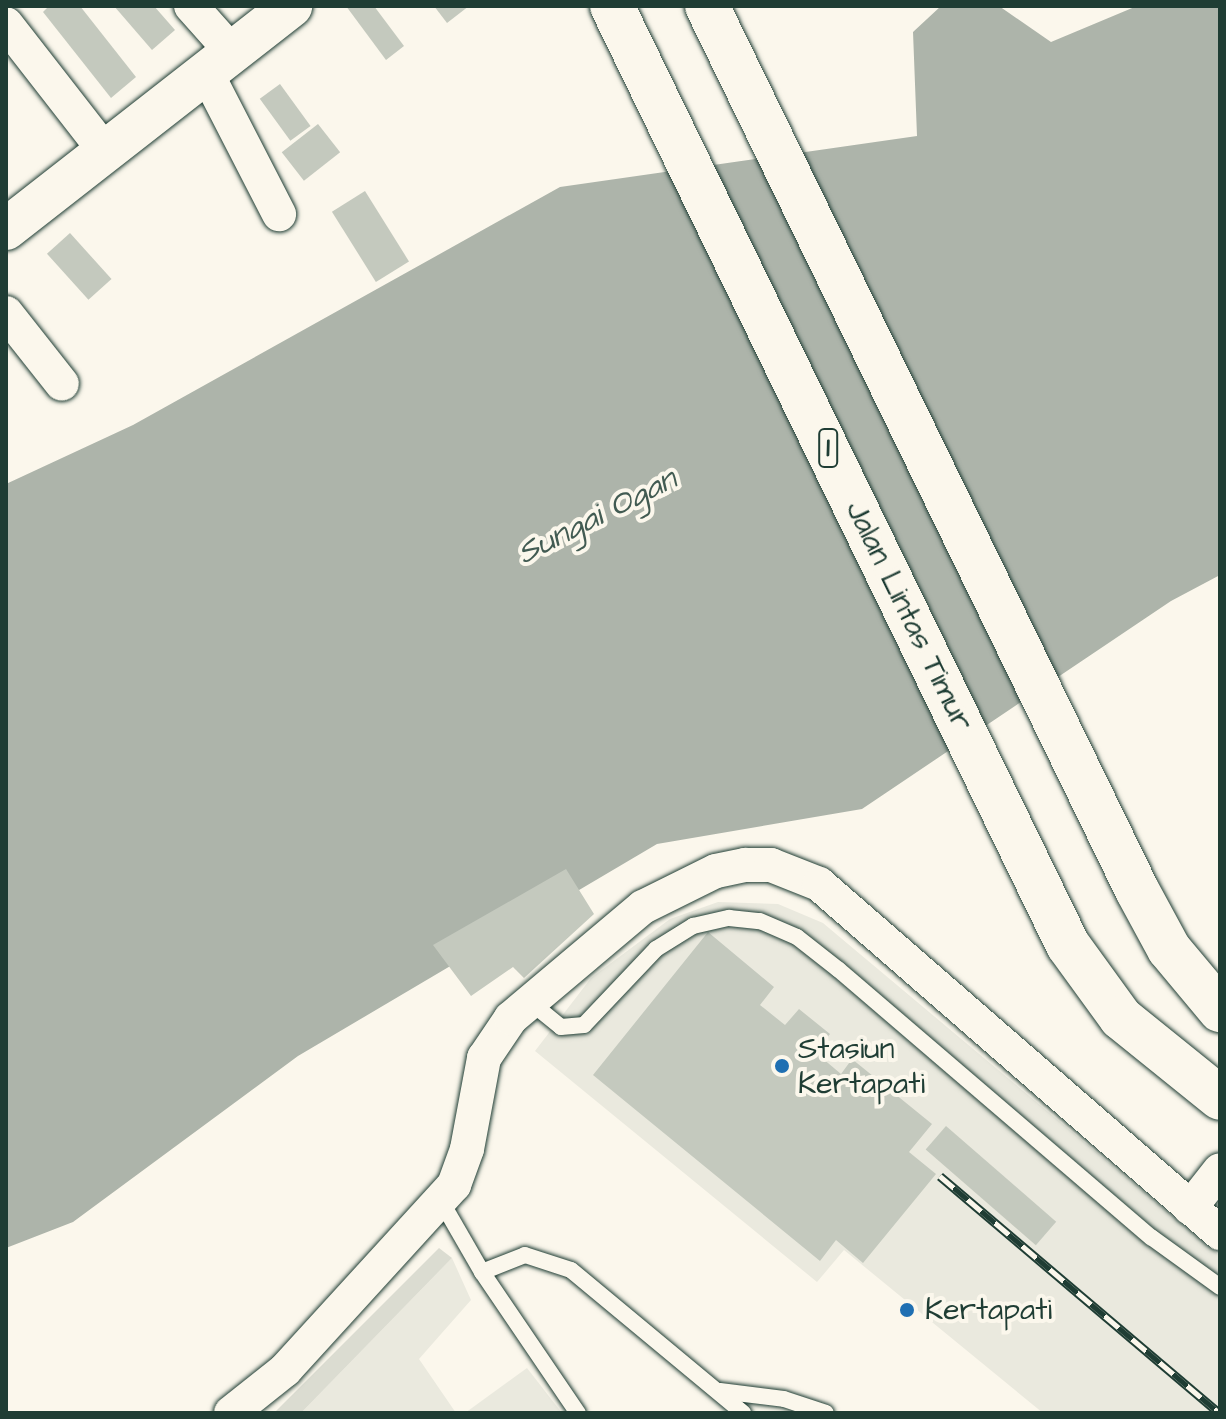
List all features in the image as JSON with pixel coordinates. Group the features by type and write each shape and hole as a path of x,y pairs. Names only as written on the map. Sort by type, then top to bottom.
{"highway":[{"name":"Jalan Lintas Timur","path":"612,6 1068,945 1101,997 1144,1039 1220,1098"},
{"path":"707,6 1169,949 1220,1010"}],"street":[{"path":"191,6 219,62 279,214"},
{"path":"6,229 291,6"},
{"path":"6,24 104,150"},
{"path":"6,313 62,384"},
{"path":"231,1413 285,1370 454,1185 467,1149 484,1058 529,1001 643,907 680,888 745,865 794,871 819,884 1220,1233"},
{"path":"1190,1208 1220,1170"}],"lane":[{"path":"529,1001 561,1027 584,1025 656,949 693,926 729,918 760,921 797,937 839,970 1151,1237 1220,1287"},
{"path":"441,1201 482,1272 578,1413"},
{"path":"482,1272 525,1255 571,1270 743,1413"},
{"path":"720,1391 784,1399 826,1413"}],"shaded area":[{"path":"718,902 778,904 823,923 1220,1256 1220,1413 1043,1413 844,1250 817,1282 535,1051 591,978 670,919"},
{"path":"439,1248 452,1258 301,1413 274,1413"},
{"path":"452,1258 471,1300 419,1359 456,1413 301,1413"},
{"path":"527,1368 562,1413 465,1413"}],"water":[{"name":"Sungai Ogan","path":"941,6 999,6 1051,42 1137,6 1220,6 1220,575 1171,601 862,809 657,844 298,1056 73,1222 6,1248 6,484 133,425 560,187 917,136 913,32"}],"building":[{"path":"49,6 80,6 136,77 111,98 43,12"},
{"path":"114,6 154,6 175,30 152,50"},
{"path":"346,6 374,6 404,46 386,60"},
{"path":"434,6 469,6 447,23"},
{"path":"280,84 311,126 290,141 260,99"},
{"path":"318,124 340,152 304,181 282,152"},
{"path":"365,191 409,261 376,282 332,212"},
{"path":"70,233 111,279 88,300 47,254"},
{"path":"566,869 594,914 524,978 513,967 471,996 433,945"},
{"path":"708,932 774,987 760,1005 785,1025 799,1009 830,1034 815,1052 841,1074 852,1059 932,1124 909,1152 936,1174 863,1263 836,1240 820,1261 593,1075"},
{"path":"946,1126 1056,1222 1036,1245 926,1149"}],"railway":[{"path":"940,1176 1219,1413"}],"place":[{"name":"Stasiun Kertapati","path":"782,1066"},
{"name":"Kertapati","path":"907,1310"}]}
